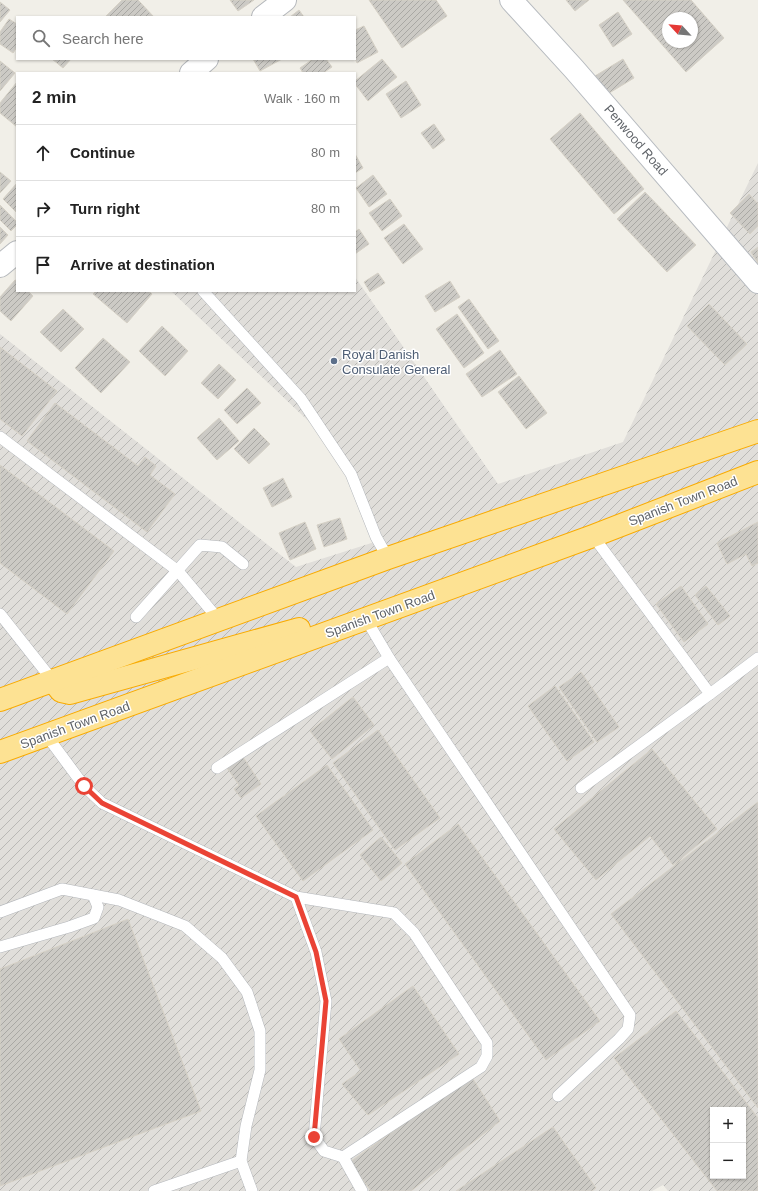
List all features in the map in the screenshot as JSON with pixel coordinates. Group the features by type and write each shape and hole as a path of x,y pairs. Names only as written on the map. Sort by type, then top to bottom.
{"highway":[{"path":"0,700 388,558 758,431"},
{"name":"Spanish Town Road","path":"0,752 366,620 755,474"},
{"path":"53,681 61,691 70,694 349,615 366,620"}],"street":[{"path":"264,16 285,0"},
{"name":"Penwood Road","path":"511,0 574,69 758,282"},
{"path":"192,72 206,60"},
{"path":"0,266 16,253"}],"lane":[{"path":"204,292 301,399 351,474 376,537 388,558"},
{"path":"0,437 178,571 219,620"},
{"path":"593,536 710,694"},
{"path":"136,617 200,545 222,546 243,564"},
{"path":"0,614 53,681"},
{"path":"366,620 389,658 630,1015 628,1029 558,1096"},
{"path":"217,768 389,658"},
{"path":"581,788 758,658"},
{"path":"47,736 84,786 102,803 296,897 394,913 414,933 487,1043 487,1056 481,1067 343,1157"},
{"path":"0,912 62,889 119,900 185,926 222,958 247,992 260,1031 260,1070 246,1126 241,1161 252,1191"},
{"path":"0,947 69,927 94,918 98,907 93,895"},
{"path":"296,897 316,952 326,1001 314,1137 324,1151 343,1157 362,1191"},
{"path":"154,1191 241,1161"}],"shaded area":[{"path":"758,163 758,1191 668,1191 663,1185 652,1191 0,1191 0,334 296,567 384,539 320,432 172,292 356,292 356,278 498,484 623,442"}],"building":[{"path":"122,0 138,0 153,16 106,16"},
{"path":"230,0 254,0 238,11"},
{"path":"369,0 436,0 447,16 402,48"},
{"path":"566,0 589,0 575,11"},
{"path":"623,0 691,0 724,38 686,72 665,48 698,48 698,12 662,12 662,45"},
{"path":"0,2 10,10 0,22"},
{"path":"299,10 303,16 291,16"},
{"path":"618,12 632,34 613,47 599,25"},
{"path":"9,19 16,23 16,48 13,53 0,44 0,32"},
{"path":"364,26 378,52 357,63 356,60 356,30"},
{"path":"382,59 397,77 368,101 356,85 356,80"},
{"path":"623,59 634,78 606,95 595,76"},
{"path":"53,60 70,60 63,68"},
{"path":"254,60 280,60 260,71"},
{"path":"312,60 327,60 332,67 324,72 302,72 300,68"},
{"path":"0,61 15,73 0,91"},
{"path":"406,81 421,105 401,118 386,94"},
{"path":"16,83 16,126 0,113 0,103"},
{"path":"580,113 644,189 614,214 550,139"},
{"path":"434,124 445,140 433,149 421,133"},
{"path":"356,156 363,168 356,172"},
{"path":"0,172 11,181 0,193"},
{"path":"373,175 387,194 369,207 356,188"},
{"path":"16,184 16,212 3,199"},
{"path":"645,192 696,245 667,272 617,219"},
{"path":"749,194 758,204 758,226 750,234 730,213"},
{"path":"390,199 402,216 382,231 369,213"},
{"path":"0,205 16,221 16,226 11,231 0,220"},
{"path":"404,224 423,249 403,264 384,238"},
{"path":"0,227 8,235 0,244"},
{"path":"359,229 369,244 356,253 356,231"},
{"path":"758,247 758,263 751,252"},
{"path":"378,273 385,283 370,292 364,282"},
{"path":"15,280 16,292 29,292 33,296 11,321 0,311 0,297"},
{"path":"450,281 460,297 435,312 425,296"},
{"path":"95,292 149,292 152,294 127,323 93,294"},
{"path":"469,299 499,341 488,349 458,307"},
{"path":"709,304 747,344 725,365 687,326"},
{"path":"63,309 84,329 61,352 40,332"},
{"path":"457,314 484,353 464,368 436,329"},
{"path":"162,326 188,351 165,376 139,351"},
{"path":"103,338 130,362 101,393 75,368"},
{"path":"0,347 57,391 22,436 0,419"},
{"path":"500,350 517,374 482,397 466,374"},
{"path":"219,364 236,380 218,399 201,383"},
{"path":"519,376 547,413 526,429 498,392"},
{"path":"247,388 261,403 237,424 224,410"},
{"path":"55,403 138,466 145,457 156,466 150,475 175,494 147,532 27,441"},
{"path":"219,418 239,441 217,460 197,438"},
{"path":"254,428 270,444 249,464 234,449"},
{"path":"0,465 114,551 67,614 0,563"},
{"path":"283,478 292,497 272,507 263,488"},
{"path":"340,518 347,539 324,547 317,525"},
{"path":"305,522 316,549 290,560 279,533"},
{"path":"758,522 758,563 752,566 746,554 727,564 717,543"},
{"path":"681,586 708,624 684,642 656,604"},
{"path":"706,586 730,616 718,625 695,595"},
{"path":"581,672 619,727 597,742 559,687"},
{"path":"555,686 594,742 567,761 528,706"},
{"path":"353,697 374,725 332,759 310,731"},
{"path":"378,730 440,818 395,850 333,763"},
{"path":"652,749 717,829 673,865 650,836 596,880 554,829"},
{"path":"243,757 261,784 241,798 234,789 239,785 227,768"},
{"path":"327,765 373,830 303,881 256,816"},
{"path":"758,802 758,1108 611,914"},
{"path":"458,824 600,1021 546,1060 405,864"},
{"path":"381,837 402,863 381,881 360,855"},
{"path":"128,919 201,1111 0,1186 0,969"},
{"path":"413,986 459,1054 368,1115 342,1084 361,1071 339,1039"},
{"path":"676,1011 758,1118 758,1191 717,1191 614,1058"},
{"path":"471,1076 500,1121 411,1191 371,1191 350,1162"},
{"path":"553,1127 596,1188 592,1191 456,1191"}],"place":[{"name":"Royal Danish Consulate General","path":"334,361"}],"route":[{"path":"84,786 102,803 296,897 316,952 326,1001 314,1137"}]}
